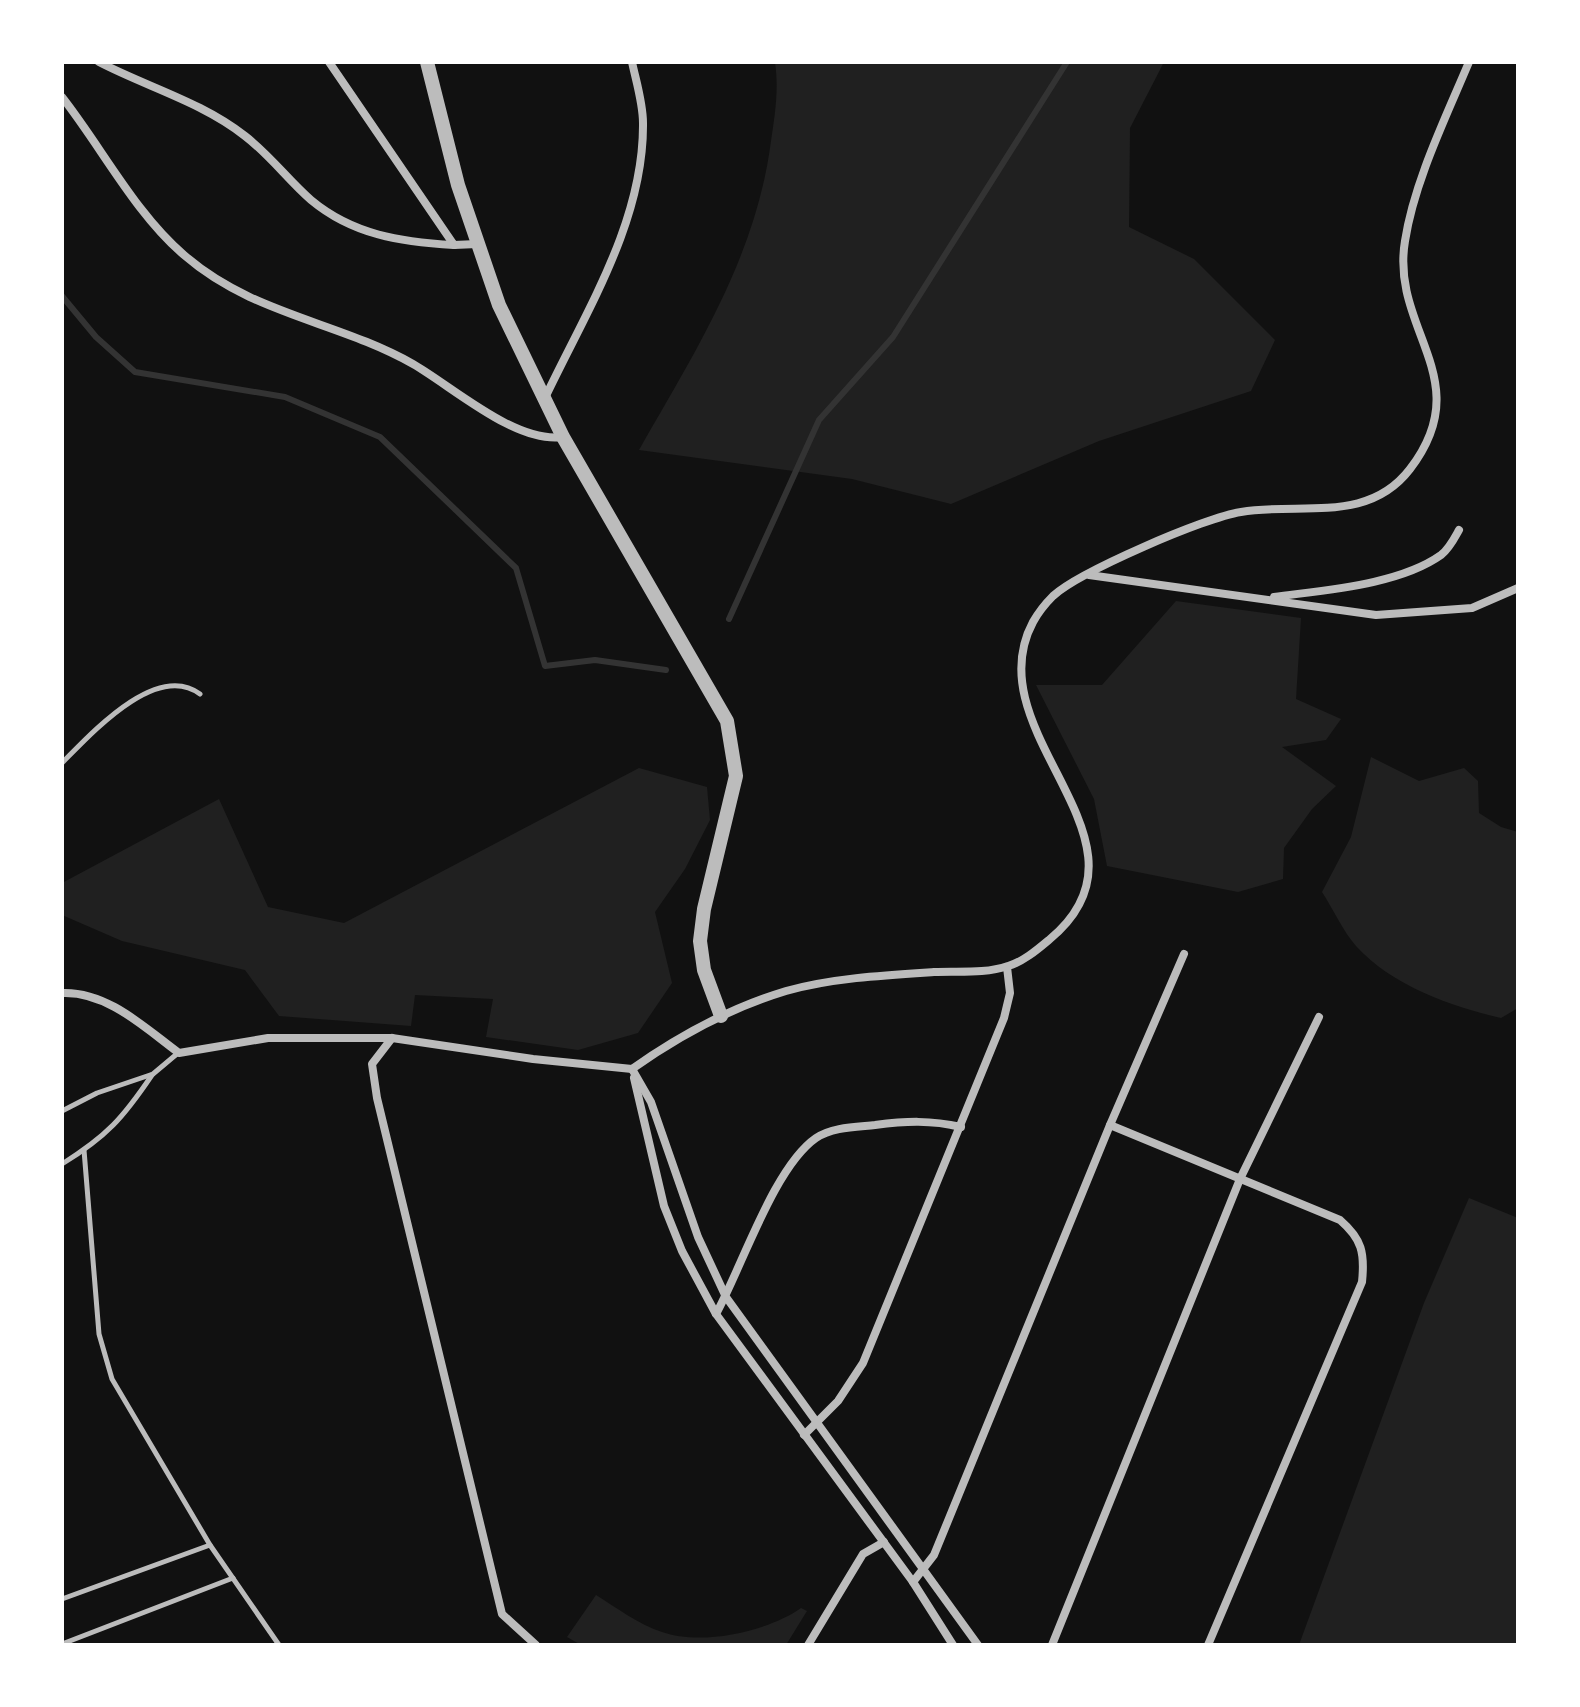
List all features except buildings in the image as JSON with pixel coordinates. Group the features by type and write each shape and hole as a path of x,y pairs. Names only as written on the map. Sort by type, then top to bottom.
{"street":[{"path":"99,62 203,111 245,136 312,200 352,226 381,237 454,245 477,244"},
{"path":"329,62 454,245"},
{"path":"427,62 458,185 499,305 563,437 727,721 736,776 732,804 704,909 700,941 704,970 721,1016"},
{"path":"544,401 611,260 631,207 641,163 644,120 632,62"},
{"path":"62,993 94,997 126,1014 179,1053 268,1038 392,1038 533,1059 632,1069 680,1035 789,990 860,980 1007,967 1053,937 1077,909 1090,880 1082,826 1025,707 1019,680 1023,643 1035,617 1055,594 1088,574 1212,518 1267,509 1352,507 1377,499 1395,487 1414,464 1434,422 1439,397 1435,373 1406,298 1402,270 1405,241 1416,197 1469,62"},
{"path":"62,97 152,222 211,279 261,305 412,364 525,432 537,437 563,437"},
{"path":"1262,599 1361,584 1416,567 1442,555 1459,530"},
{"path":"1088,574 1376,615 1472,608 1518,588"},
{"path":"913,1582 934,1555 1110,1125 1184,954"},
{"path":"804,1435 838,1401 863,1363 1004,1018 1010,993 1007,967"},
{"path":"1052,1645 1240,1179 1319,1017"},
{"path":"392,1038 372,1064 377,1098 502,1614 536,1645"},
{"path":"632,1069 651,1102 698,1237 726,1297 978,1645"},
{"path":"632,1069 664,1206 682,1251 716,1314 913,1582 953,1645"},
{"path":"716,1314 786,1170 817,1137 846,1128 905,1121 930,1120 961,1127"},
{"path":"1110,1125 1340,1220 1358,1235 1365,1258 1362,1282 1208,1645"},
{"path":"808,1645 863,1554 884,1542"}],"lane":[{"path":"62,763 109,717 142,696 179,686 191,687 200,694"},
{"path":"62,1164 112,1129 132,1107 153,1074 179,1053"},
{"path":"62,1111 97,1093 153,1074"},
{"path":"84,1150 99,1334 112,1379 210,1545 279,1645"},
{"path":"62,1599 210,1545"},
{"path":"62,1644 233,1578"}],"shaded area":[{"path":"775,62 1164,62 1130,128 1129,227 1194,259 1275,340 1251,391 1099,441 951,504 852,479 639,450 721,302 752,224 774,121 777,92"},
{"path":"1176,601 1301,618 1296,699 1341,719 1326,740 1282,747 1336,786 1312,809 1284,848 1283,879 1238,892 1107,866 1094,799 1036,685 1102,685"},
{"path":"1371,757 1419,781 1464,768 1478,781 1479,813 1501,827 1518,832 1518,1008 1501,1018 1443,1001 1387,972 1356,946 1322,892 1351,837"},
{"path":"639,768 707,787 710,820 685,869 655,912 672,983 638,1033 578,1050 486,1037 493,999 415,995 411,1026 279,1016 245,970 122,941 62,915 62,883 219,799 268,907 344,923"},
{"path":"1469,1198 1518,1218 1518,1645 1299,1645 1424,1303"},
{"path":"596,1595 653,1629 695,1638 752,1630 801,1608 807,1611 786,1645 581,1645 567,1637"}],"waterway":[{"path":"729,619 819,420 893,337 1067,62"},
{"path":"62,296 96,337 135,372 285,397 380,437 516,568 545,666 595,660 666,670"}]}
